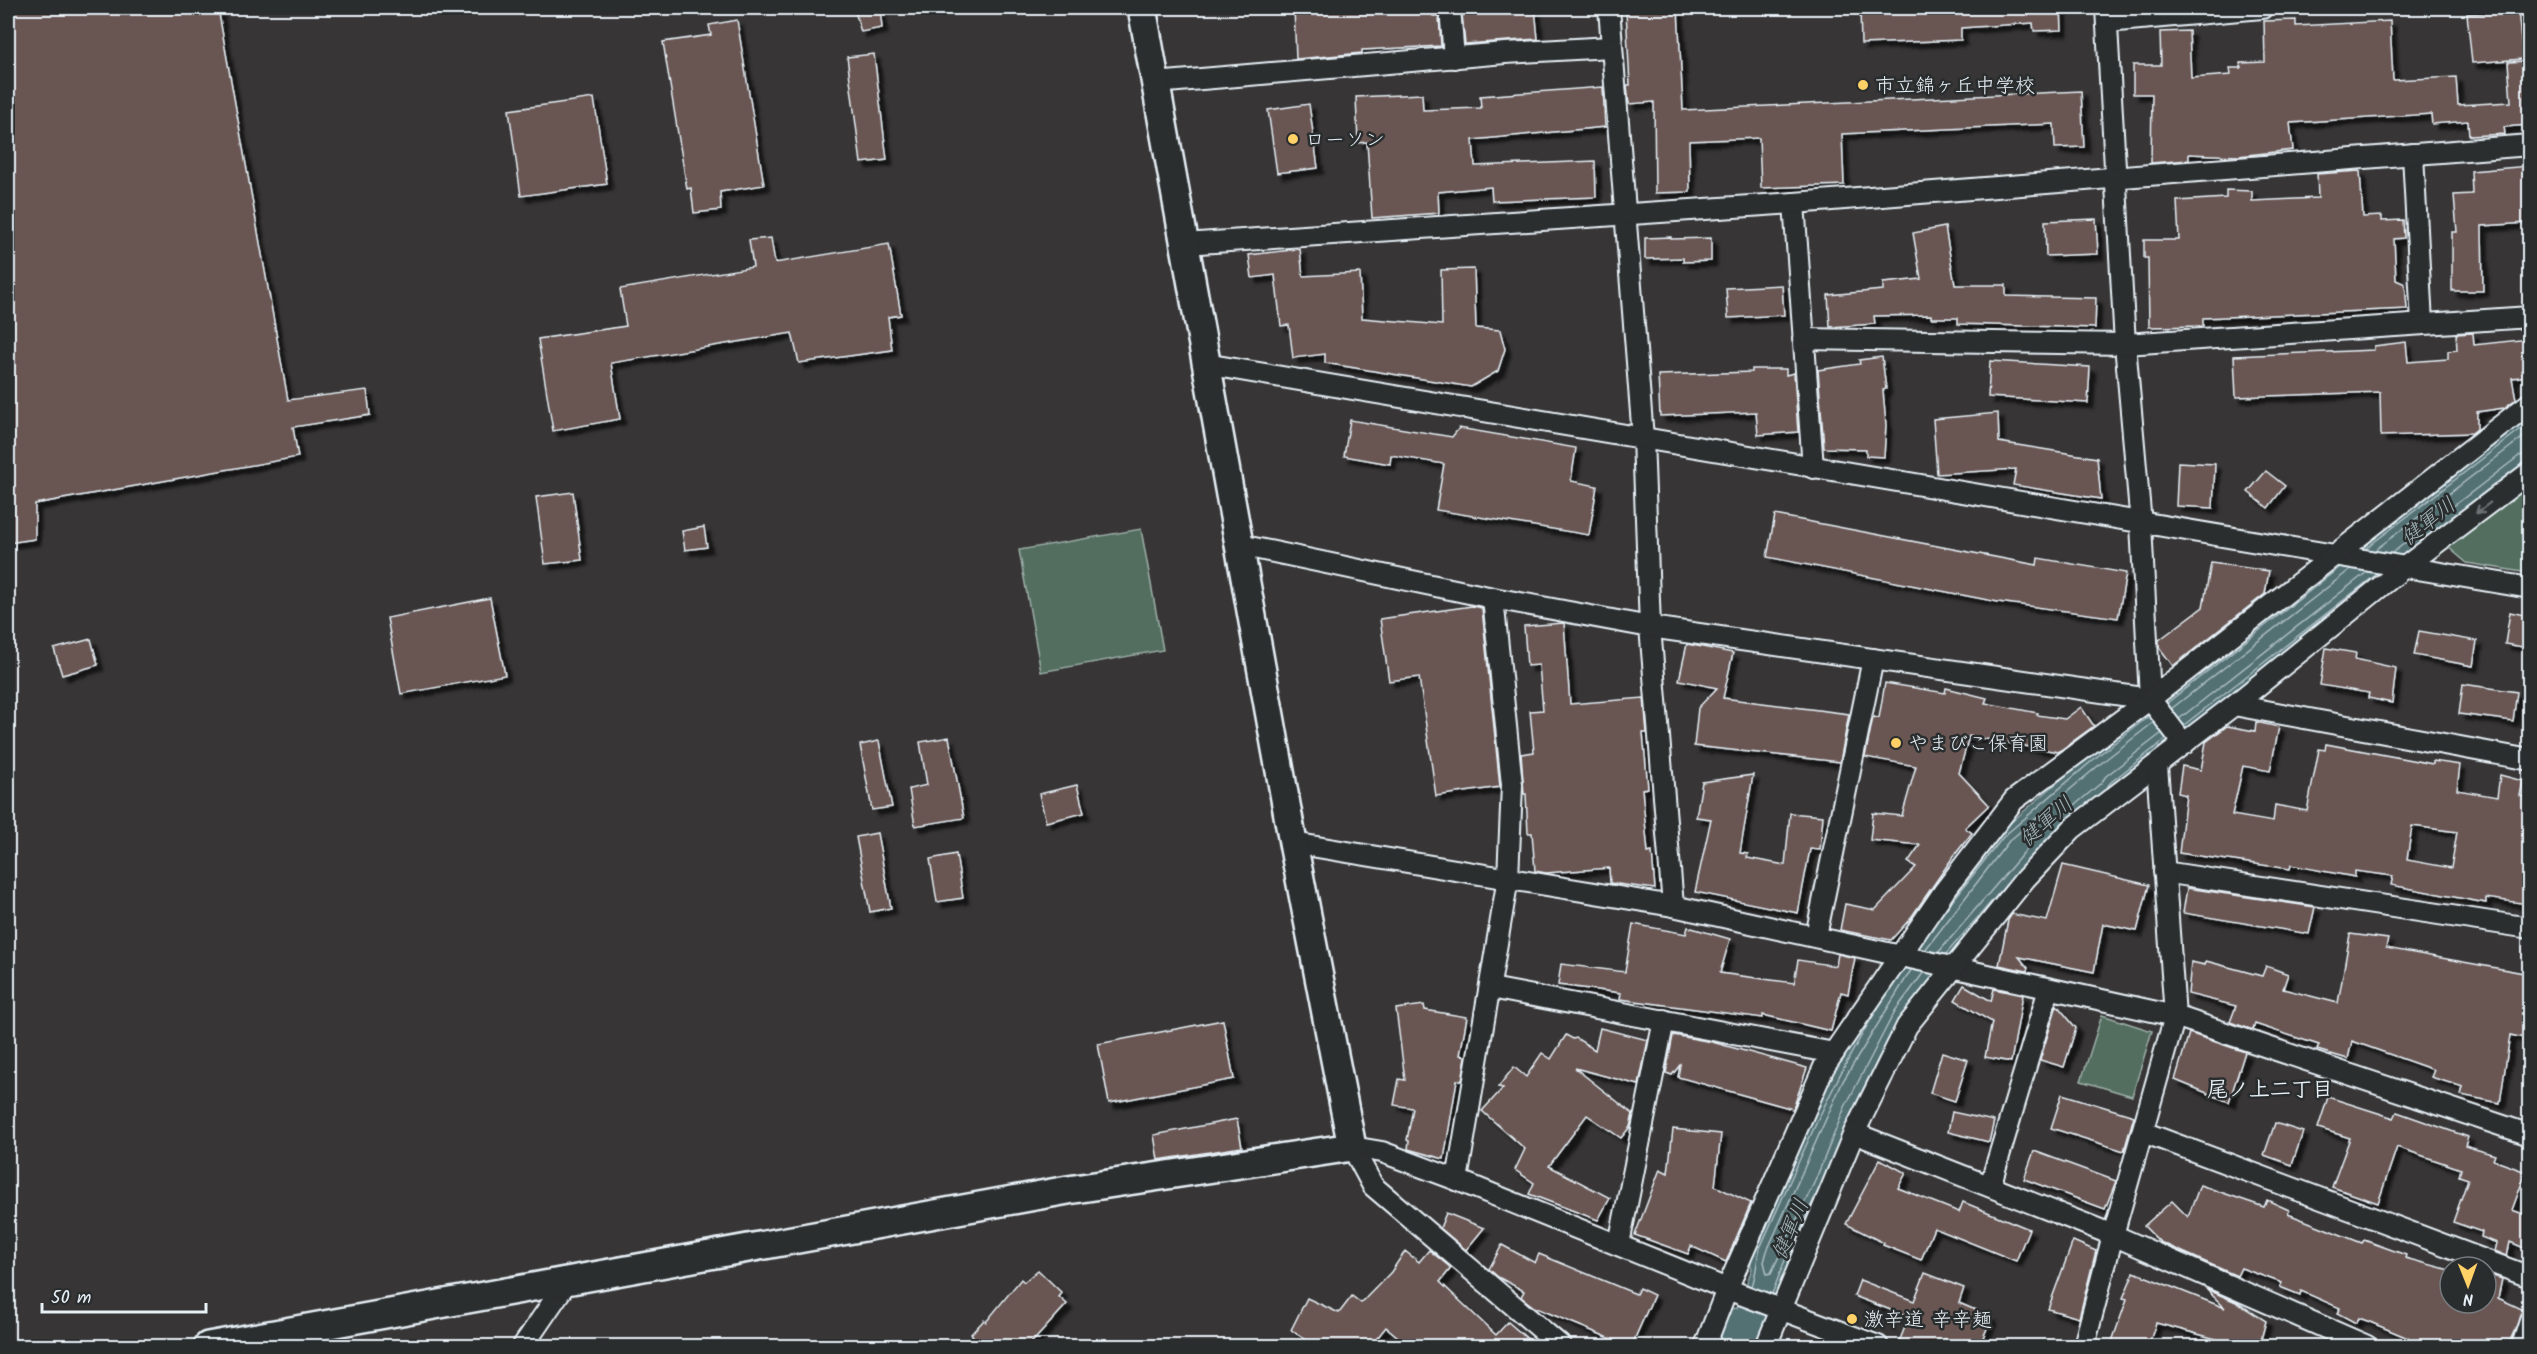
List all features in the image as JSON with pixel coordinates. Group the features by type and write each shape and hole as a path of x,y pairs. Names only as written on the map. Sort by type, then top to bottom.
{"street":[{"path":"1142,8 1293,843 1352,1147 1373,1186 1561,1347"},
{"path":"1450,8 1454,58"},
{"path":"1609,8 1642,438 1650,627 1673,906"},
{"path":"2184,744 2150,699 2141,524 2125,344 2106,15 2262,8"},
{"path":"1155,83 1611,47"},
{"path":"1184,244 1794,203 2529,145"},
{"path":"2413,154 2422,324"},
{"path":"1794,203 1813,468"},
{"path":"1803,339 2125,344 2529,317"},
{"path":"1205,364 2529,588"},
{"path":"1706,1347 1727,1289 1824,1066 1945,890 2014,800 2150,699 2529,403"},
{"path":"1766,1347 1854,1133 1907,1026 2025,879 2072,830 2234,705 2406,566 2529,472"},
{"path":"1240,545 1493,598 1650,627 2150,699"},
{"path":"1457,1180 1508,878 1512,785 1493,598"},
{"path":"1816,936 1873,659"},
{"path":"2234,705 2529,760"},
{"path":"2084,1347 2175,1016 2157,765"},
{"path":"1293,843 1673,906 2175,1016 2529,1135"},
{"path":"2164,872 2529,928"},
{"path":"1491,988 1834,1053"},
{"path":"1990,1186 2049,989"},
{"path":"1618,1244 1664,1020"},
{"path":"2143,1132 2529,1276"},
{"path":"1854,1133 2113,1235 2367,1347"},
{"path":"208,1347 1068,1190 1352,1147 1382,1152 1457,1180 1878,1347"},
{"path":"523,1347 566,1283"},
{"path":"2522,1347 2529,1321"}],"green space":[{"path":"2529,484 2529,573 2467,563 2448,547"},
{"path":"1141,529 1163,650 1041,672 1019,550"},
{"path":"2102,1015 2152,1031 2132,1096 2081,1081"}],"water":[{"name":"健軍川","path":"2529,415 2529,465 2140,767 1958,948 1790,1262 1759,1346 1716,1346 1729,1309 1737,1308 1752,1269 1750,1262 1754,1246 1831,1074 1883,990 2000,832 2096,749"}],"building":[{"path":"8,8 218,8 288,400 367,390 370,415 293,427 298,457 35,504 35,539 8,543"},
{"path":"854,8 880,8 882,28 861,32"},
{"path":"1294,8 1359,8 1360,13 1433,10 1433,16 1439,16 1441,46 1362,50 1362,53 1296,59"},
{"path":"1535,8 1538,39 1465,44 1462,14"},
{"path":"1678,8 1683,110 2081,91 2084,147 2055,148 2054,124 1842,134 1844,185 1761,188 1759,138 1689,141 1690,192 1655,193 1654,102 1629,104 1626,11"},
{"path":"1860,8 2061,8 2062,30 2034,31 2033,23 1961,28 1961,40 1861,44"},
{"path":"2518,10 2523,59 2472,63 2467,14"},
{"path":"737,20 764,185 720,192 721,210 694,213 691,188 687,189 663,42 711,35 709,25"},
{"path":"2296,20 2296,26 2390,21 2393,80 2456,77 2458,105 2511,102 2508,62 2528,61 2529,125 2504,127 2505,134 2469,136 2468,121 2432,124 2431,114 2290,123 2293,150 2238,156 2189,154 2189,160 2151,163 2152,94 2133,94 2133,65 2161,65 2160,32 2189,31 2191,78 2231,75 2230,68 2241,68 2240,63 2265,62 2264,21"},
{"path":"874,54 887,160 861,163 847,57"},
{"path":"1603,87 1605,127 1473,140 1475,166 1595,161 1596,197 1492,201 1491,187 1438,192 1439,213 1372,218 1367,142 1358,143 1356,97 1422,94 1423,110 1481,108 1480,96"},
{"path":"594,98 607,184 521,196 509,110"},
{"name":"ローソン","path":"1309,104 1318,168 1277,173 1268,110"},
{"path":"2529,166 2529,223 2482,226 2483,291 2452,291 2452,232 2457,232 2454,195 2472,194 2471,171"},
{"path":"2360,171 2363,217 2382,216 2382,221 2403,220 2404,238 2394,239 2396,280 2405,284 2407,309 2203,318 2203,326 2149,327 2148,258 2144,258 2144,240 2179,240 2177,201 2226,198 2226,190 2252,191 2252,201 2318,198 2317,174"},
{"path":"2096,219 2098,254 2046,256 2045,221"},
{"path":"1945,227 1955,285 2006,285 2006,296 2096,298 2095,328 1958,324 1958,318 1931,318 1931,315 1874,316 1875,324 1830,327 1828,295 1883,290 1883,283 1921,279 1913,233"},
{"path":"1671,237 1671,239 1711,238 1711,261 1683,262 1683,258 1645,259 1645,238"},
{"path":"771,238 775,263 889,244 901,315 888,317 892,350 799,363 792,333 611,363 620,419 553,431 538,339 626,326 620,289 753,267 749,240"},
{"path":"1300,249 1303,276 1360,273 1362,318 1442,325 1441,270 1474,269 1476,328 1500,330 1505,349 1498,371 1471,387 1325,363 1325,354 1293,358 1289,325 1281,326 1275,275 1252,278 1249,255"},
{"path":"1782,285 1784,315 1728,318 1726,288"},
{"path":"2473,333 2474,345 2529,339 2529,376 2512,378 2516,399 2504,408 2477,412 2477,429 2472,433 2381,436 2380,392 2236,397 2234,356 2374,350 2374,346 2406,342 2408,362 2448,359 2448,351 2457,350 2456,334"},
{"path":"1882,357 1886,389 1883,390 1886,425 1884,457 1866,456 1866,449 1824,448 1818,370 1860,364 1859,360"},
{"path":"1990,361 2090,367 2088,403 1988,397"},
{"path":"1752,369 1786,369 1786,375 1794,373 1798,432 1758,435 1756,412 1660,416 1658,375 1752,372"},
{"path":"1998,413 1999,442 2097,458 2101,499 2013,485 2016,469 1937,474 1933,419"},
{"path":"1350,420 1452,437 1459,428 1576,448 1571,481 1597,486 1589,535 1436,510 1444,464 1391,455 1390,464 1344,456"},
{"path":"2178,462 2215,464 2213,508 2176,506"},
{"path":"2266,471 2285,486 2268,508 2248,492"},
{"path":"573,492 582,560 545,564 536,497"},
{"path":"1775,515 2037,565 2038,558 2126,573 2118,618 1998,602 1767,557"},
{"path":"704,527 707,547 685,550 682,531"},
{"path":"2211,563 2269,571 2265,594 2173,666 2159,647 2159,640 2203,607"},
{"path":"490,598 505,675 401,694 387,618"},
{"path":"1472,606 1482,608 1500,787 1436,796 1419,677 1389,681 1380,619"},
{"path":"2510,612 2529,616 2529,648 2505,644"},
{"path":"1564,623 1570,704 1644,698 1647,733 1643,733 1648,788 1642,789 1648,853 1652,852 1655,889 1610,883 1609,868 1546,873 1535,871 1532,833 1528,833 1521,754 1534,752 1530,711 1543,710 1539,665 1527,666 1524,626"},
{"path":"2419,631 2477,641 2473,666 2414,655"},
{"path":"91,639 98,665 62,675 54,649"},
{"path":"1687,644 1733,653 1723,698 1849,714 1840,762 1694,746 1698,708 1717,688 1679,680"},
{"path":"2326,648 2356,653 2355,659 2396,668 2392,703 2368,698 2369,693 2320,685"},
{"path":"1885,683 1945,693 1946,688 1987,698 1985,703 2065,719 2081,707 2094,726 2058,752 1969,736 1959,773 1989,805 1965,828 1972,833 1910,919 1891,940 1840,930 1845,904 1875,910 1916,867 1908,862 1920,845 1870,840 1873,813 1902,816 1916,766 1865,757 1873,717 1879,718"},
{"path":"2463,684 2517,692 2513,721 2459,714"},
{"path":"2256,722 2279,727 2270,771 2243,766 2232,815 2273,822 2275,805 2307,811 2319,749 2325,750 2326,744 2433,764 2433,761 2460,765 2457,790 2497,797 2500,775 2523,781 2520,796 2529,798 2528,904 2486,898 2486,903 2391,885 2393,876 2355,871 2355,877 2291,865 2290,869 2179,853 2186,795 2178,793 2182,766 2201,770 2206,742 2227,726 2255,731","holes":["2412,826 2457,832 2451,868 2407,860"]},
{"path":"949,737 964,818 915,826 909,789 927,785 920,742"},
{"path":"879,741 892,807 872,810 860,745"},
{"path":"1753,775 1740,853 1748,854 1747,858 1785,865 1790,813 1823,816 1820,850 1810,849 1798,913 1695,892 1711,819 1696,817 1702,782"},
{"path":"1077,785 1084,813 1046,822 1039,794"},
{"path":"877,833 891,908 870,912 856,837"},
{"path":"956,854 963,898 937,902 930,859"},
{"path":"2063,865 2149,885 2137,931 2103,924 2094,972 2019,957 2028,968 2027,971 1999,965 2008,920 2012,914 2047,921"},
{"path":"2187,888 2315,907 2309,934 2183,913"},
{"path":"1633,924 1686,934 1688,927 1730,939 1720,973 1794,983 1798,960 1836,966 1838,954 1855,958 1848,994 1841,992 1831,1031 1763,1015 1763,1018 1620,999 1621,993 1558,985 1561,964 1625,972"},
{"path":"2350,934 2388,939 2386,948 2529,974 2529,1039 2510,1035 2500,1103 2461,1095 2463,1087 2431,1077 2434,1070 2352,1041 2348,1059 2317,1050 2319,1045 2255,1024 2253,1030 2230,1022 2236,1006 2188,994 2191,962 2205,965 2206,961 2262,976 2266,966 2288,974 2283,989 2338,1003"},
{"path":"1964,985 1991,1001 1994,989 2023,995 2011,1062 1985,1057 1992,1022 1955,1000"},
{"path":"1424,1005 1425,1010 1467,1017 1460,1055 1466,1056 1462,1081 1457,1080 1444,1159 1408,1149 1409,1141 1407,1140 1413,1108 1394,1105 1399,1079 1405,1080 1396,1009"},
{"path":"2057,1005 2076,1028 2064,1067 2040,1060"},
{"path":"1223,1020 1234,1079 1109,1103 1098,1044"},
{"path":"1600,1028 1648,1040 1639,1085 1575,1068 1633,1114 1630,1127 1621,1138 1587,1115 1549,1166 1610,1198 1598,1220 1529,1194 1534,1183 1515,1170 1525,1149 1482,1111 1503,1088 1498,1087 1514,1067 1526,1077 1542,1053 1551,1059 1566,1035 1573,1039 1576,1038 1595,1050"},
{"path":"2189,1033 2245,1052 2229,1102 2175,1080"},
{"path":"1673,1035 1712,1042 1807,1068 1793,1109 1678,1077 1680,1065 1672,1075 1666,1073"},
{"path":"1942,1052 1968,1060 1955,1101 1930,1093"},
{"path":"2062,1094 2134,1116 2124,1151 2051,1128"},
{"path":"2328,1097 2394,1118 2397,1112 2468,1137 2465,1146 2495,1155 2493,1160 2526,1172 2512,1210 2529,1216 2529,1250 2510,1242 2507,1256 2495,1251 2497,1243 2481,1237 2482,1232 2453,1222 2468,1179 2459,1176 2461,1169 2397,1147 2378,1203 2332,1187 2350,1138 2318,1128"},
{"path":"1952,1112 1994,1121 1989,1142 1948,1132"},
{"path":"1237,1119 1242,1147 1158,1160 1154,1135"},
{"path":"2275,1123 2303,1132 2292,1165 2264,1155"},
{"path":"1673,1129 1721,1134 1715,1186 1751,1203 1726,1262 1691,1246 1688,1254 1635,1235 1660,1169 1668,1173"},
{"path":"2034,1151 2116,1181 2105,1209 2024,1179"},
{"path":"1880,1159 1906,1173 1898,1188 1959,1212 1963,1202 2029,1229 2016,1261 1934,1228 1921,1260 1883,1245 1884,1243 1846,1224"},
{"path":"2200,1185 2264,1207 2267,1200 2289,1210 2288,1214 2362,1243 2364,1240 2406,1255 2405,1258 2438,1267 2438,1315 2498,1315 2498,1298 2524,1310 2507,1347 2417,1347 2407,1343 2408,1338 2370,1322 2359,1318 2356,1323 2337,1313 2340,1308 2301,1291 2300,1295 2280,1287 2282,1283 2241,1268 2237,1276 2160,1242 2144,1226 2172,1201 2188,1217"},
{"path":"1446,1213 1484,1228 1466,1250 1440,1228"},
{"path":"2073,1241 2096,1251 2079,1318 2048,1309"},
{"path":"1502,1245 1535,1263 1539,1254 1636,1294 1639,1288 1654,1295 1631,1347 1534,1307 1521,1297 1524,1291 1498,1277 1489,1269"},
{"path":"1429,1250 1451,1268 1440,1282 1496,1335 1508,1322 1537,1347 1410,1347 1386,1327 1370,1347 1317,1347 1291,1330 1307,1298 1339,1313 1352,1296 1361,1303 1391,1272 1405,1251 1419,1262"},
{"path":"1038,1270 1062,1293 1059,1297 1067,1304 1037,1337 1027,1347 963,1347 973,1336 971,1334 984,1320 986,1322 1021,1279 1024,1282"},
{"path":"2134,1272 2225,1308 2206,1289 2236,1302 2266,1321 2259,1347 2246,1347 2156,1323 2148,1347 2110,1347 2127,1299 2123,1298"},
{"path":"1925,1273 1964,1288 1959,1303 1992,1317 1979,1347 1963,1347 1945,1339 1942,1347 1897,1347 1909,1317 1854,1296 1860,1280 1914,1301"},
{"path":"2498,1278 2502,1279 2498,1298"}],"place":[{"name":"市立錦ヶ丘中学校","path":"1863,85"},
{"name":"ローソン","path":"1293,139"},
{"name":"やまびこ保育園","path":"1896,743"},
{"name":"激辛道 辛辛麺","path":"1852,1319"}],"district":[{"name":"尾ノ上二丁目","path":"2270,1089"}]}
